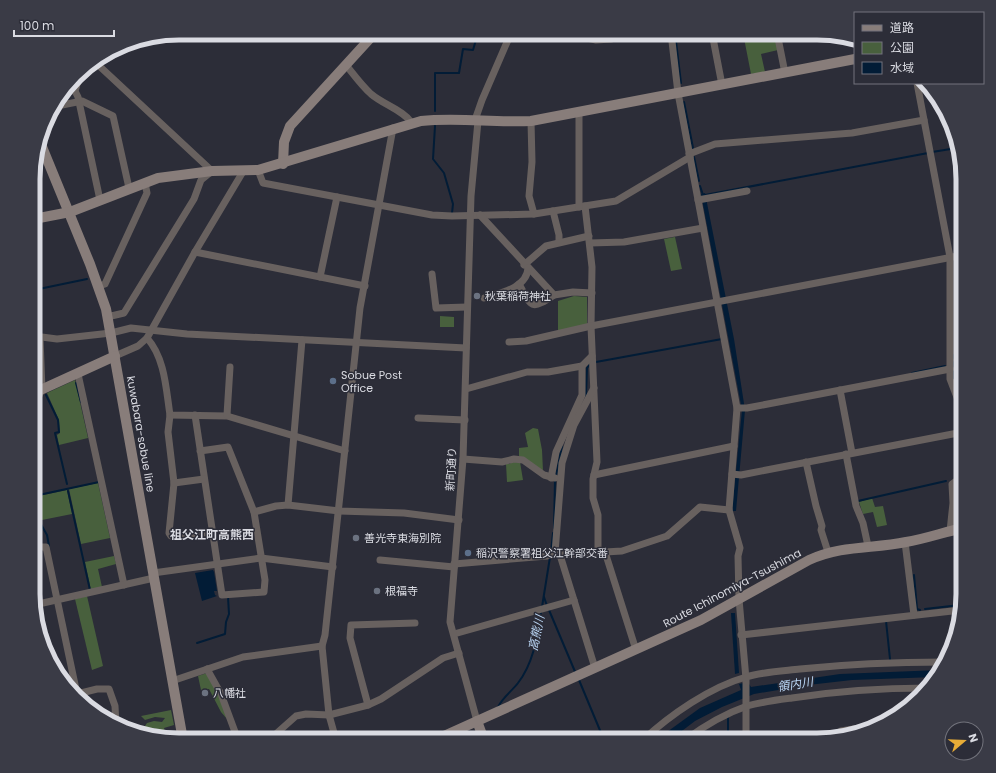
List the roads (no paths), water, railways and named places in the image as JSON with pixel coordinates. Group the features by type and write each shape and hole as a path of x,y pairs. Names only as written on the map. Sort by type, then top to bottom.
{"main road":[{"path":"283,164 284,142 290,126 369,40"},
{"path":"40,219 70,212 158,178 212,171 258,170 283,164 412,123 433,119 477,120 504,123 531,121 854,59"},
{"name":"kuwabara-sobue line","path":"43,150 99,286 108,317 182,733"},
{"path":"40,392 115,356"},
{"name":"Route Ichinomiya-Tsushima","path":"450,733 701,620 808,560 828,552 848,547 905,542 956,530"},
{"path":"477,720 482,733"}],"street":[{"name":"新町通り","path":"477,720 450,622 463,459 467,307 472,216 471,196 477,120 482,100 508,40"},
{"path":"672,40 678,93 689,155 702,199 703,228 721,301 741,408 734,446 735,475 729,510 740,548 738,556 739,599 746,678 746,733"},
{"path":"713,40 722,85"},
{"path":"778,40 785,73"},
{"path":"346,65 371,94 390,107 408,116 412,123"},
{"path":"99,66 212,171 201,180 194,199 124,313 108,317"},
{"path":"77,84 75,91 79,101 100,200"},
{"path":"917,84 950,257 950,379 956,388"},
{"path":"61,105 82,101 113,116 129,188"},
{"path":"579,112 582,206 590,239 592,267 591,326 597,462 594,475 593,498 597,506 602,551 636,650"},
{"path":"258,170 264,183 432,215 472,216 534,214 620,199 689,155 715,144 841,134 924,120"},
{"path":"531,121 532,162 529,196 534,214"},
{"path":"334,733 329,715 322,646 325,636 333,567 360,308 393,128"},
{"path":"115,356 138,346 148,335 244,170"},
{"path":"99,286 105,284 147,193 145,183"},
{"path":"702,199 747,191"},
{"path":"320,277 337,197"},
{"path":"553,211 559,235 559,242"},
{"path":"480,215 554,295"},
{"path":"526,266 546,246 559,242 590,239 624,242 703,228"},
{"path":"195,252 365,286"},
{"path":"509,342 526,341 591,326 956,256"},
{"path":"484,298 519,284 527,275 526,266"},
{"path":"432,274 436,308 467,307"},
{"path":"519,284 529,302 538,306 554,295 573,292 592,293"},
{"path":"40,337 57,339 111,333 131,328 148,335 302,340 466,348"},
{"path":"148,335 164,373 170,415 168,432 174,483 169,532 171,536 212,532"},
{"path":"288,505 302,340"},
{"path":"466,390 527,372 548,372 582,366 592,356"},
{"path":"582,366 582,395 556,452 554,554 574,600 595,668"},
{"path":"226,416 230,367"},
{"path":"741,408 950,369"},
{"path":"78,374 124,585"},
{"path":"556,478 574,425 594,388"},
{"path":"840,390 856,506 864,523 868,546"},
{"path":"170,415 226,416 345,451"},
{"path":"195,415 200,451 204,479 222,595 264,592 265,580 254,512 228,447 200,451"},
{"path":"418,418 465,420"},
{"path":"735,475 956,433"},
{"path":"594,475 734,446"},
{"path":"463,459 502,462 514,459 523,460 556,478"},
{"path":"806,462 822,526 821,530 828,552"},
{"path":"174,483 204,479"},
{"path":"950,531 953,503 952,484 956,481"},
{"path":"254,512 276,506 288,505 339,510 404,513 459,520"},
{"path":"380,560 454,566 554,554 602,551 622,552 667,536 700,507 729,510"},
{"path":"905,542 914,615"},
{"path":"40,547 46,547 75,686"},
{"path":"40,604 124,585 153,576 217,564 261,558 333,567"},
{"path":"454,634 574,600"},
{"path":"741,635 955,611"},
{"path":"368,705 350,638 351,625 415,623"},
{"path":"172,681 243,657 322,646"},
{"path":"277,733 296,716 306,714 329,715 368,705 381,699 443,658 459,653"},
{"path":"652,733 670,718 702,698 746,678 839,665 896,662 938,662"},
{"path":"207,669 221,694 235,733"},
{"path":"696,733 716,720 746,705 850,690 920,688"},
{"path":"82,693 97,689 109,689 115,706 116,717"}],"water":[{"path":"705,193 734,339 745,410 736,511 732,511 742,410 701,194"},
{"path":"213,570 217,591 214,591 215,595 217,596 202,601 195,573"},
{"path":"731,613 735,613 739,673 735,674"},
{"name":"領内川","path":"933,670 928,677 852,680 808,685 754,694 722,707 695,721 679,733 666,733 700,708 741,690 739,684 748,682 751,687 840,674"}],"waterway":[{"path":"435,111 435,73 459,73 463,49 473,50 476,40"},
{"path":"676,40 681,83"},
{"path":"684,102 693,148"},
{"path":"435,126 433,159 444,173 453,204 452,213"},
{"path":"932,152 952,149"},
{"path":"705,195 928,153"},
{"path":"694,157 699,181"},
{"path":"700,186 703,195"},
{"path":"40,289 87,279"},
{"path":"596,362 722,339"},
{"path":"955,345 956,341"},
{"path":"586,396 587,368 590,364"},
{"path":"912,373 945,366"},
{"path":"954,371 953,376 956,383"},
{"path":"76,383 81,402"},
{"path":"46,395 58,420 59,432 55,433 67,484"},
{"path":"554,528 555,481 562,446"},
{"path":"858,501 946,481"},
{"path":"40,495 99,482"},
{"path":"68,491 90,590"},
{"path":"40,523 47,535 49,546"},
{"path":"551,552 553,533"},
{"path":"542,607 550,557"},
{"path":"914,575 917,609 920,610"},
{"path":"197,643 225,634 226,622 229,614 228,597"},
{"name":"高熊川","path":"544,597 547,606"},
{"path":"925,609 956,606"},
{"path":"549,610 576,674"},
{"name":"高熊川","path":"498,707 502,700 518,683 528,667 534,649 541,612"},
{"path":"886,621 890,659"},
{"path":"579,680 601,733"},
{"path":"728,717 728,733"}],"place":[{"name":"秋葉稲荷神社","path":"477,296"},
{"name":"Sobue Post Office","path":"333,381"},
{"name":"善光寺東海別院","path":"356,538"},
{"name":"稲沢警察署祖父江幹部交番","path":"468,553"},
{"name":"根福寺","path":"377,591"},
{"name":"八幡社","path":"205,693"}],"district":[{"name":"祖父江町高熊西","path":"212,534"}]}
